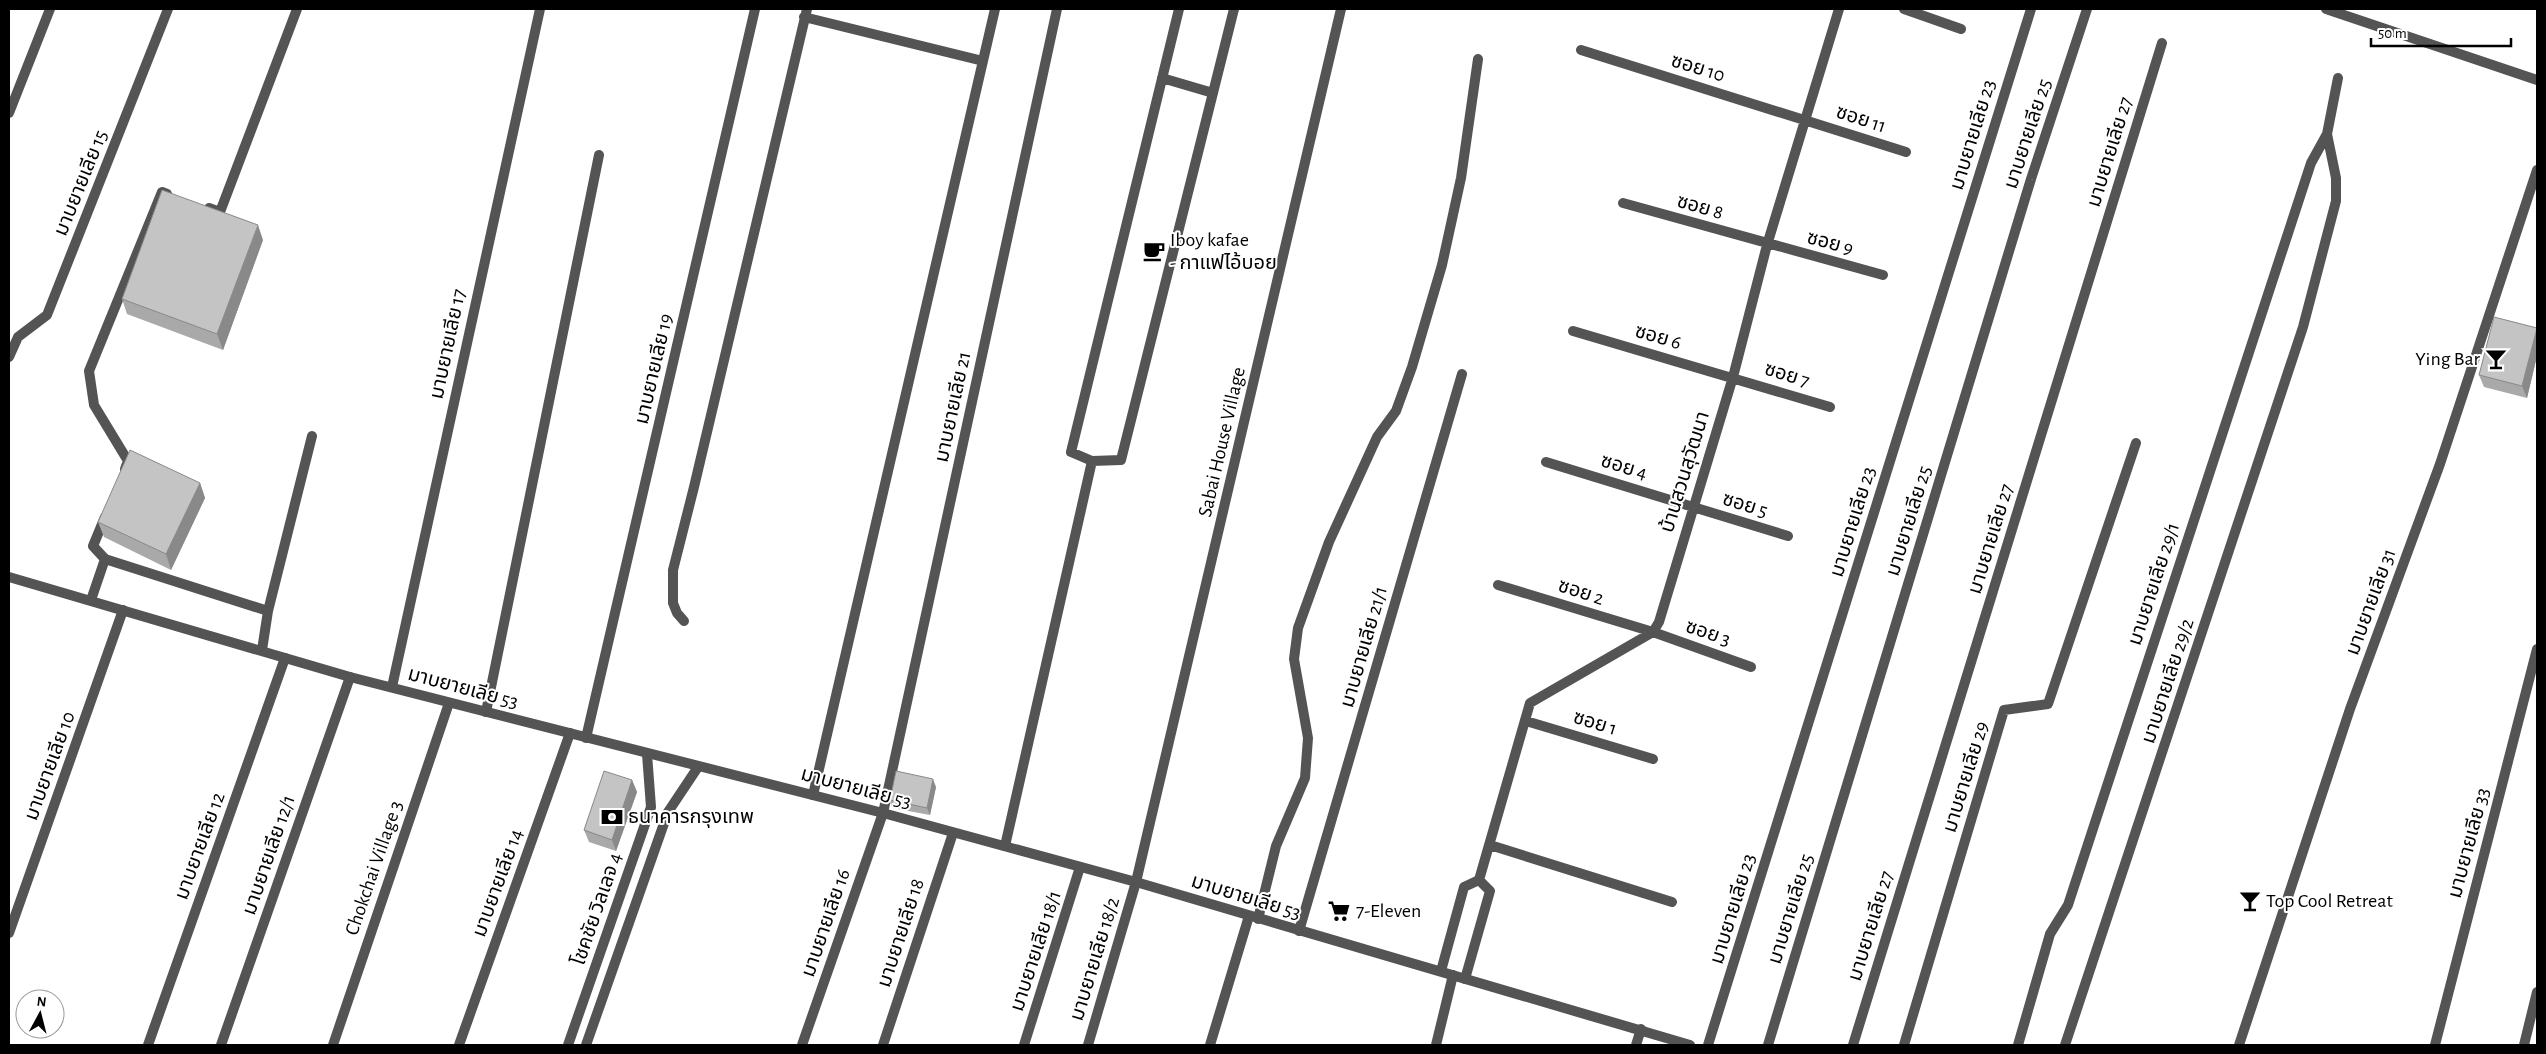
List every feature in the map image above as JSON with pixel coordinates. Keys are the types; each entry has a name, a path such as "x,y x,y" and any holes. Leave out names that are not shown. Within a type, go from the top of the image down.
{"street":[{"path":"9,113 50,9"},
{"name":"มาบยายเลีย 15","path":"9,357 18,337 47,315 168,9"},
{"path":"195,203 220,212 297,9"},
{"name":"มาบยายเลีย 17","path":"392,687 540,9"},
{"name":"มาบยายเลีย 19","path":"586,738 755,9"},
{"path":"813,795 995,9"},
{"name":"มาบยายเลีย 21","path":"883,813 1058,9"},
{"path":"1179,9 1071,452 1092,461 1121,460 1234,9"},
{"name":"Sabai House Village","path":"1136,882 1341,9"},
{"name":"บ้านสวนสุวัฒนา","path":"1653,632 1659,622 1692,506 1733,377 1767,245 1839,9"},
{"path":"1904,9 1961,29"},
{"name":"มาบยายเลีย 23","path":"1708,1045 2031,9"},
{"name":"มาบยายเลีย 25","path":"1768,1045 2028,189 2087,9"},
{"path":"2326,9 2537,80"},
{"path":"684,621 677,613 674,603 673,570 806,13 983,60"},
{"name":"มาบยายเลีย 27","path":"1853,1045 2162,43"},
{"name":"ซอย 10","path":"1581,50 1805,120"},
{"path":"1210,1045 1276,846 1305,778 1308,738 1294,658 1298,628 1329,542 1377,437 1396,411 1412,368 1442,264 1461,178 1478,59"},
{"path":"1162,78 1213,93"},
{"path":"2327,134 2338,78"},
{"name":"ซอย 11","path":"1805,120 1906,152"},
{"name":"มาบยายเลีย 29/2","path":"2065,1045 2303,327 2336,201 2336,178 2327,134"},
{"name":"มาบยายเลีย 29/1","path":"2018,1045 2050,934 2068,905 2311,164 2327,134"},
{"path":"486,712 598,155"},
{"name":"มาบยายเลีย 31","path":"2238,1045 2350,709 2440,464 2537,170"},
{"path":"121,478 128,461 94,405 89,371 162,192 178,198"},
{"name":"ซอย 8","path":"1623,203 1767,245"},
{"name":"ซอย 9","path":"1767,245 1883,275"},
{"name":"ซอย 6","path":"1572,331 1733,377"},
{"name":"มาบยายเลีย 21/1","path":"1299,931 1462,374"},
{"name":"ซอย 7","path":"1733,377 1830,407"},
{"path":"262,650 268,611 312,436"},
{"name":"มาบยายเลีย 29","path":"1904,1045 2004,710 2048,704 2136,443"},
{"path":"1005,846 1092,461"},
{"name":"ซอย 4","path":"1546,462 1692,506"},
{"path":"111,504 93,546 105,559 268,611"},
{"name":"ซอย 5","path":"1692,506 1788,536"},
{"path":"91,600 105,559"},
{"name":"มาบยายเลีย 53","path":"9,579 91,600 350,677 883,813 1136,882 1690,1045"},
{"name":"ซอย 2","path":"1498,585 1653,632"},
{"name":"มาบยายเลีย 10","path":"9,933 123,610"},
{"path":"1441,971 1464,887 1479,880 1530,704 1653,632"},
{"name":"ซอย 3","path":"1653,632 1751,667"},
{"name":"มาบยายเลีย 33","path":"2435,1045 2537,649"},
{"name":"มาบยายเลีย 12","path":"148,1045 285,658"},
{"name":"มาบยายเลีย 12/1","path":"220,1045 350,677"},
{"name":"Chokchai Village 3","path":"333,1045 449,703"},
{"name":"ซอย 1","path":"1526,721 1654,759"},
{"name":"มาบยายเลีย 14","path":"459,1045 570,733"},
{"name":"โชคชัย วิลเลจ 4","path":"568,1045 651,807 647,754"},
{"name":"โชคชัย วิลเลจ 4","path":"586,1045 668,812 698,767"},
{"name":"มาบยายเลีย 16","path":"802,1045 883,813"},
{"name":"มาบยายเลีย 18","path":"884,1045 953,832"},
{"path":"1490,845 1672,902"},
{"name":"มาบยายเลีย 18/1","path":"1024,1045 1080,867"},
{"path":"1465,979 1490,891 1479,880"},
{"name":"มาบยายเลีย 18/2","path":"1088,1045 1136,882"},
{"path":"1436,1045 1453,975"},
{"path":"2524,1045 2537,992"},
{"path":"1636,1045 1640,1030"}],"building":[{"path":"162,190 258,225 217,334 122,299"},
{"path":"2494,317 2537,328 2522,386 2479,375"},
{"path":"130,450 200,483 166,554 98,522"},
{"name":"ธนาคารกรุงเทพ","path":"604,771 632,780 612,840 584,830"},
{"path":"896,771 933,779 927,808 890,800"}],"place":[{"name":"Iboy kafae - กาแฟไอ้บอย","path":"1154,251"},
{"name":"Ying Bar","path":"2496,359"},
{"name":"ธนาคารกรุงเทพ","path":"612,817"},
{"name":"Top Cool Retreat","path":"2250,901"},
{"name":"7-Eleven","path":"1339,911"}]}
